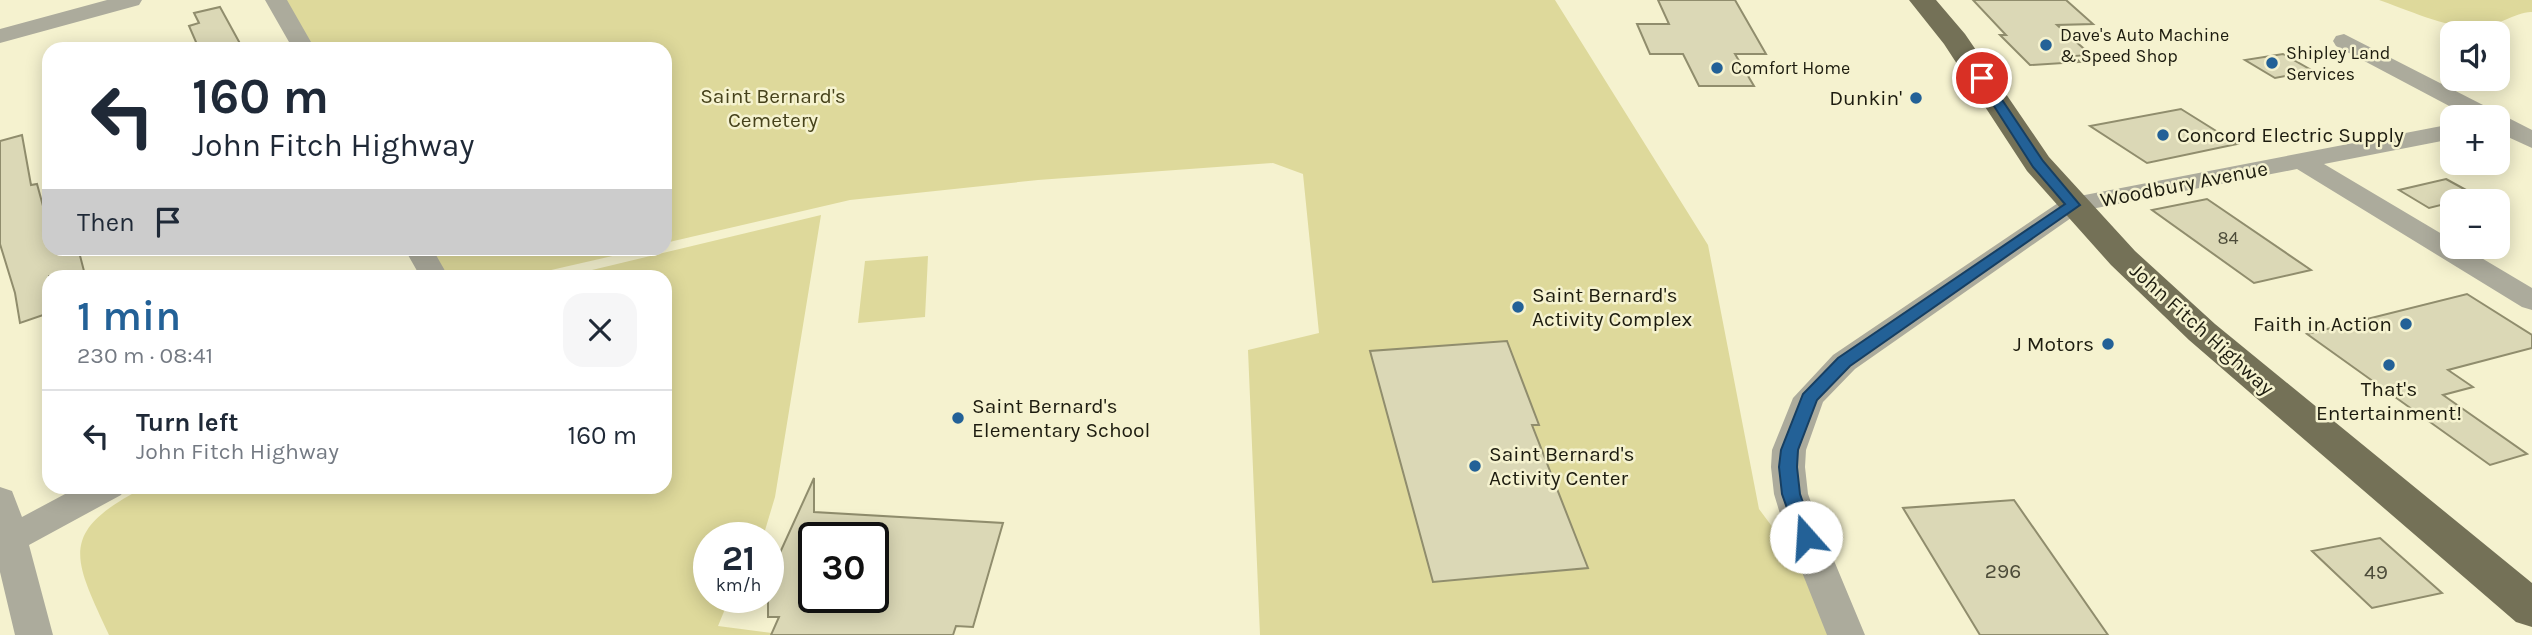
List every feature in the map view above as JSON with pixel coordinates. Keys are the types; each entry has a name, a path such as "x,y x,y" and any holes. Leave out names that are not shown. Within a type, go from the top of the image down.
{"main road":[{"name":"John Fitch Highway","path":"1922,0 1961,49 2038,164 2123,258 2202,332 2532,610"}],"street":[{"path":"0,36 131,0"},
{"path":"276,0 300,42"},
{"path":"2344,41 2465,105"},
{"path":"2510,120 2532,116"},
{"path":"2510,129 2532,140"},
{"name":"Woodbury Avenue","path":"1846,635 1802,527 1788,480 1790,450 1809,398 1844,362 2073,205 2440,133"},
{"path":"2302,161 2532,301"},
{"path":"6,542 94,494"},
{"path":"0,500 6,542 34,635"}],"green space":[{"name":"Saint Bernard's Activity Complex","path":"276,0 1555,0 1708,245 1759,509 1819,590 1846,635 1260,635 1248,350 1319,333 1303,174 1273,163 1038,180 850,200 672,241 672,42 300,42"},
{"path":"2379,0 2532,0 2532,12 2502,21 2439,22"},
{"path":"821,215 775,497 768,522 693,522 693,613 723,613 718,626 772,633 771,635 109,635 87,585 81,566 80,549 85,533 97,518 133,494 672,494 672,270 592,270 650,256 672,256 672,251"},
{"path":"422,256 612,256 551,270 430,270"},
{"path":"928,256 925,317 858,323 865,261"}],"building":[{"name":"Comfort Home","path":"1658,0 1735,0 1766,54 1735,54 1754,86 1699,86 1683,54 1650,54 1637,24 1669,24"},
{"path":"1973,0 2066,0 2093,24 2057,25 2091,55 2073,56 2080,62 2030,65 2000,35 2006,35"},
{"path":"220,7 239,42 196,42 189,26 199,23 194,13"},
{"name":"Shipley Land Services","path":"2283,54 2313,71 2275,78 2245,60"},
{"name":"Concord Electric Supply","path":"2181,109 2237,144 2147,163 2090,126"},
{"path":"22,135 31,185 37,184 42,202 42,256 80,256 84,270 42,270 42,315 20,323 15,293 0,244 0,141"},
{"path":"2446,179 2464,189 2440,189 2440,205 2429,208 2399,190"},
{"path":"2207,199 2311,270 2254,283 2152,210"},
{"path":"2467,294 2532,335 2532,348 2448,370 2473,387 2443,395 2527,454 2490,465 2307,334"},
{"name":"Saint Bernard's Activity Center","path":"1507,341 1539,425 1532,425 1588,568 1433,582 1370,351"},
{"path":"814,478 814,512 1003,523 973,627 956,626 953,635 771,635 779,617 768,617 768,613 784,613 784,544"},
{"path":"2014,500 2108,635 1980,635 1903,508"},
{"path":"2380,538 2442,593 2372,608 2312,551"}],"place":[{"name":"Dave's Auto Machine & Speed Shop","path":"2046,45"},
{"name":"Shipley Land Services","path":"2272,63"},
{"name":"Comfort Home","path":"1717,68"},
{"name":"Dunkin'","path":"1916,98"},
{"name":"Concord Electric Supply","path":"2163,135"},
{"name":"Saint Bernard's Activity Complex","path":"1518,307"},
{"name":"Faith in Action","path":"2406,324"},
{"name":"J Motors","path":"2108,344"},
{"name":"That's Entertainment!","path":"2389,365"},
{"name":"Saint Bernard's Elementary School","path":"958,418"},
{"name":"Saint Bernard's Activity Center","path":"1475,466"}],"route":[{"path":"1806,537 1791,494 1788,467 1800,416 1809,398 1844,362 2073,205 2038,164 1982,78"}],"park label":[{"name":"Saint Bernard's Cemetery","path":"773,108"}]}
